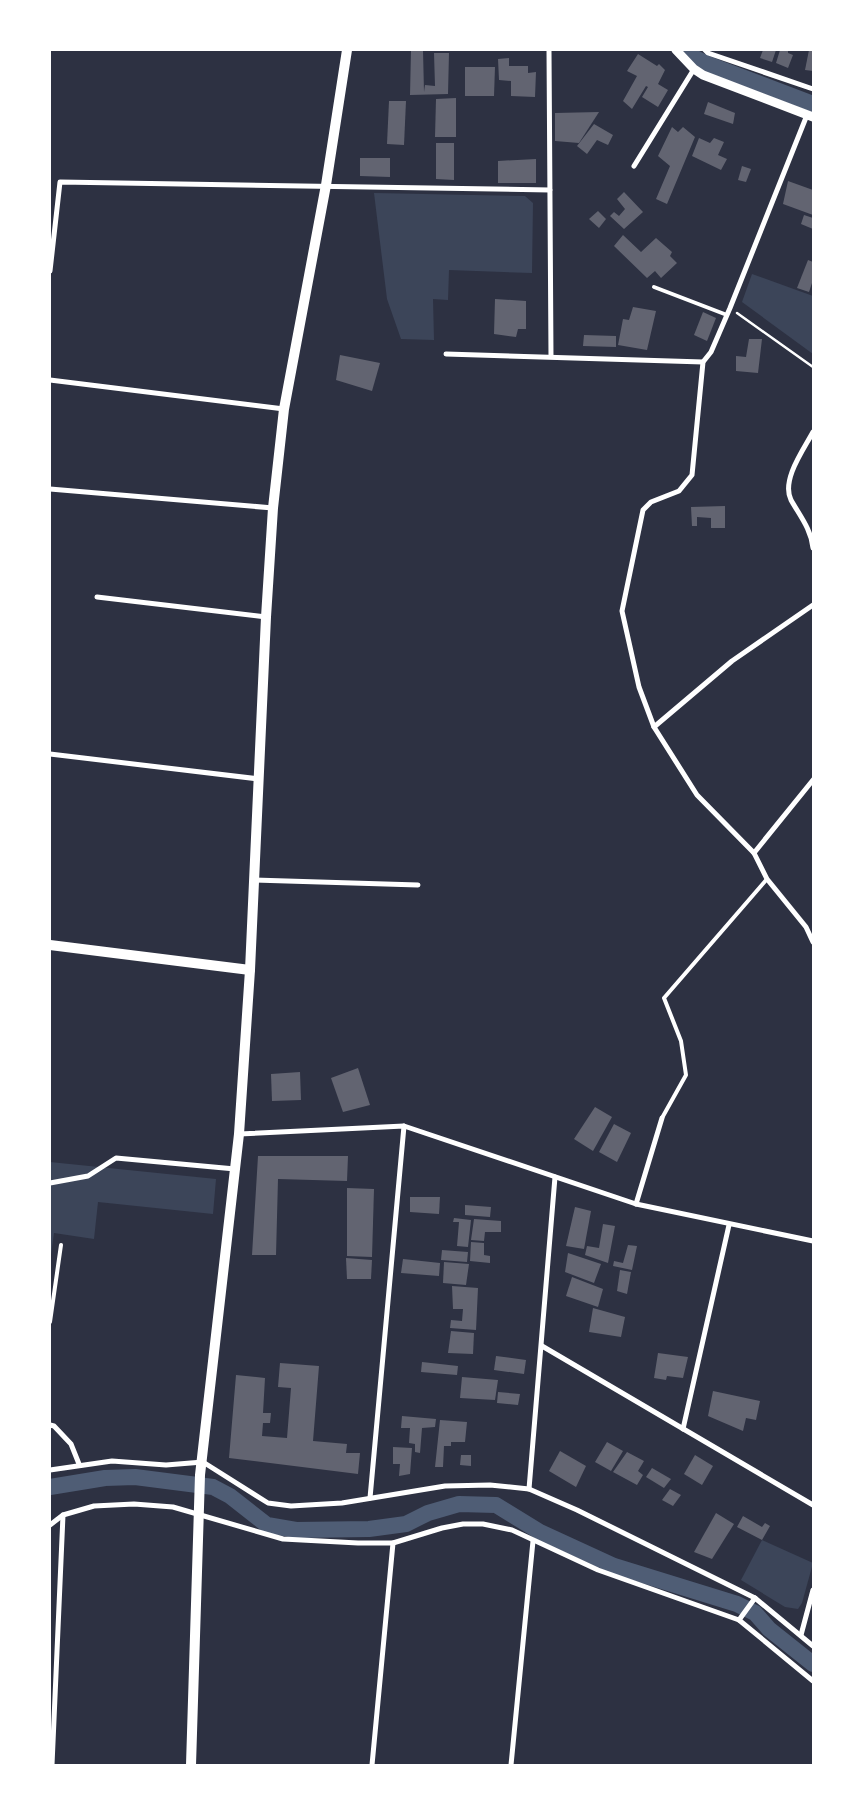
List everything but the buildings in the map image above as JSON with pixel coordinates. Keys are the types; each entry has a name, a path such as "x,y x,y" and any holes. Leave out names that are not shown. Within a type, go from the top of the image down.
{"main road":[{"path":"190,1765 200,1475 203,1462 239,1134 250,970 266,617 273,508 284,409 326,185 347,50"},
{"path":"50,945 250,970"}],"street":[{"path":"549,50 551,356"},
{"path":"676,50 694,69 810,116 711,352 702,362 692,475 679,491 651,502 643,510 622,611 639,687 654,727 697,795 754,853 767,879 806,927 813,942"},
{"path":"705,50 708,53 813,90"},
{"path":"634,166 694,69"},
{"path":"50,271 60,182 550,190"},
{"path":"446,354 702,362"},
{"path":"50,380 284,409"},
{"path":"813,432 790,479 790,498 804,518 813,548"},
{"path":"50,489 273,508"},
{"path":"97,598 266,617"},
{"path":"654,727 732,661 813,605"},
{"path":"50,754 259,780"},
{"path":"754,853 813,780"},
{"path":"254,880 418,885"},
{"path":"636,1204 662,1118"},
{"path":"370,1498 404,1126"},
{"path":"239,1134 404,1126 636,1204 729,1225 813,1241"},
{"path":"50,1183 88,1176 116,1158 235,1169"},
{"path":"529,1490 555,1178"},
{"path":"683,1428 729,1225"},
{"path":"542,1346 813,1505"},
{"path":"50,1426 54,1426 71,1444 79,1464"},
{"path":"50,1470 79,1464 112,1461 166,1465 203,1462 268,1503 291,1506 342,1504 445,1486 490,1484 529,1490 585,1514 755,1599 813,1646"},
{"path":"50,1525 63,1515 94,1506 134,1504 173,1506 283,1539 393,1543 449,1527 483,1524 512,1530 598,1570 740,1619 813,1681"},
{"path":"52,1765 63,1515"},
{"path":"512,1765 533,1541"},
{"path":"372,1765 393,1543"},
{"path":"801,1635 813,1590"},
{"path":"740,1619 755,1599"}],"lane":[{"path":"654,287 727,315"},
{"path":"662,1118 686,1075 681,1042 664,998 767,879"},
{"path":"50,1322 61,1245"}],"path":[{"path":"730,308 813,367"}],"shaded area":[{"path":"374,193 525,196 533,203 532,273 449,270 448,300 433,299 434,340 401,339 387,299"},
{"path":"752,274 813,296 813,354 742,302"},
{"path":"50,1162 216,1179 213,1214 98,1202 94,1239 54,1233 50,1262"},
{"path":"762,1540 813,1563 802,1603 798,1609 785,1607 741,1580"}],"waterway":[{"path":"688,50 695,58 705,63 813,104"},
{"path":"50,1487 105,1478 135,1477 213,1487 230,1496 267,1525 296,1530 369,1529 406,1524 428,1513 459,1504 496,1505 540,1532 614,1566 737,1604 755,1613 769,1629 813,1664"}]}
